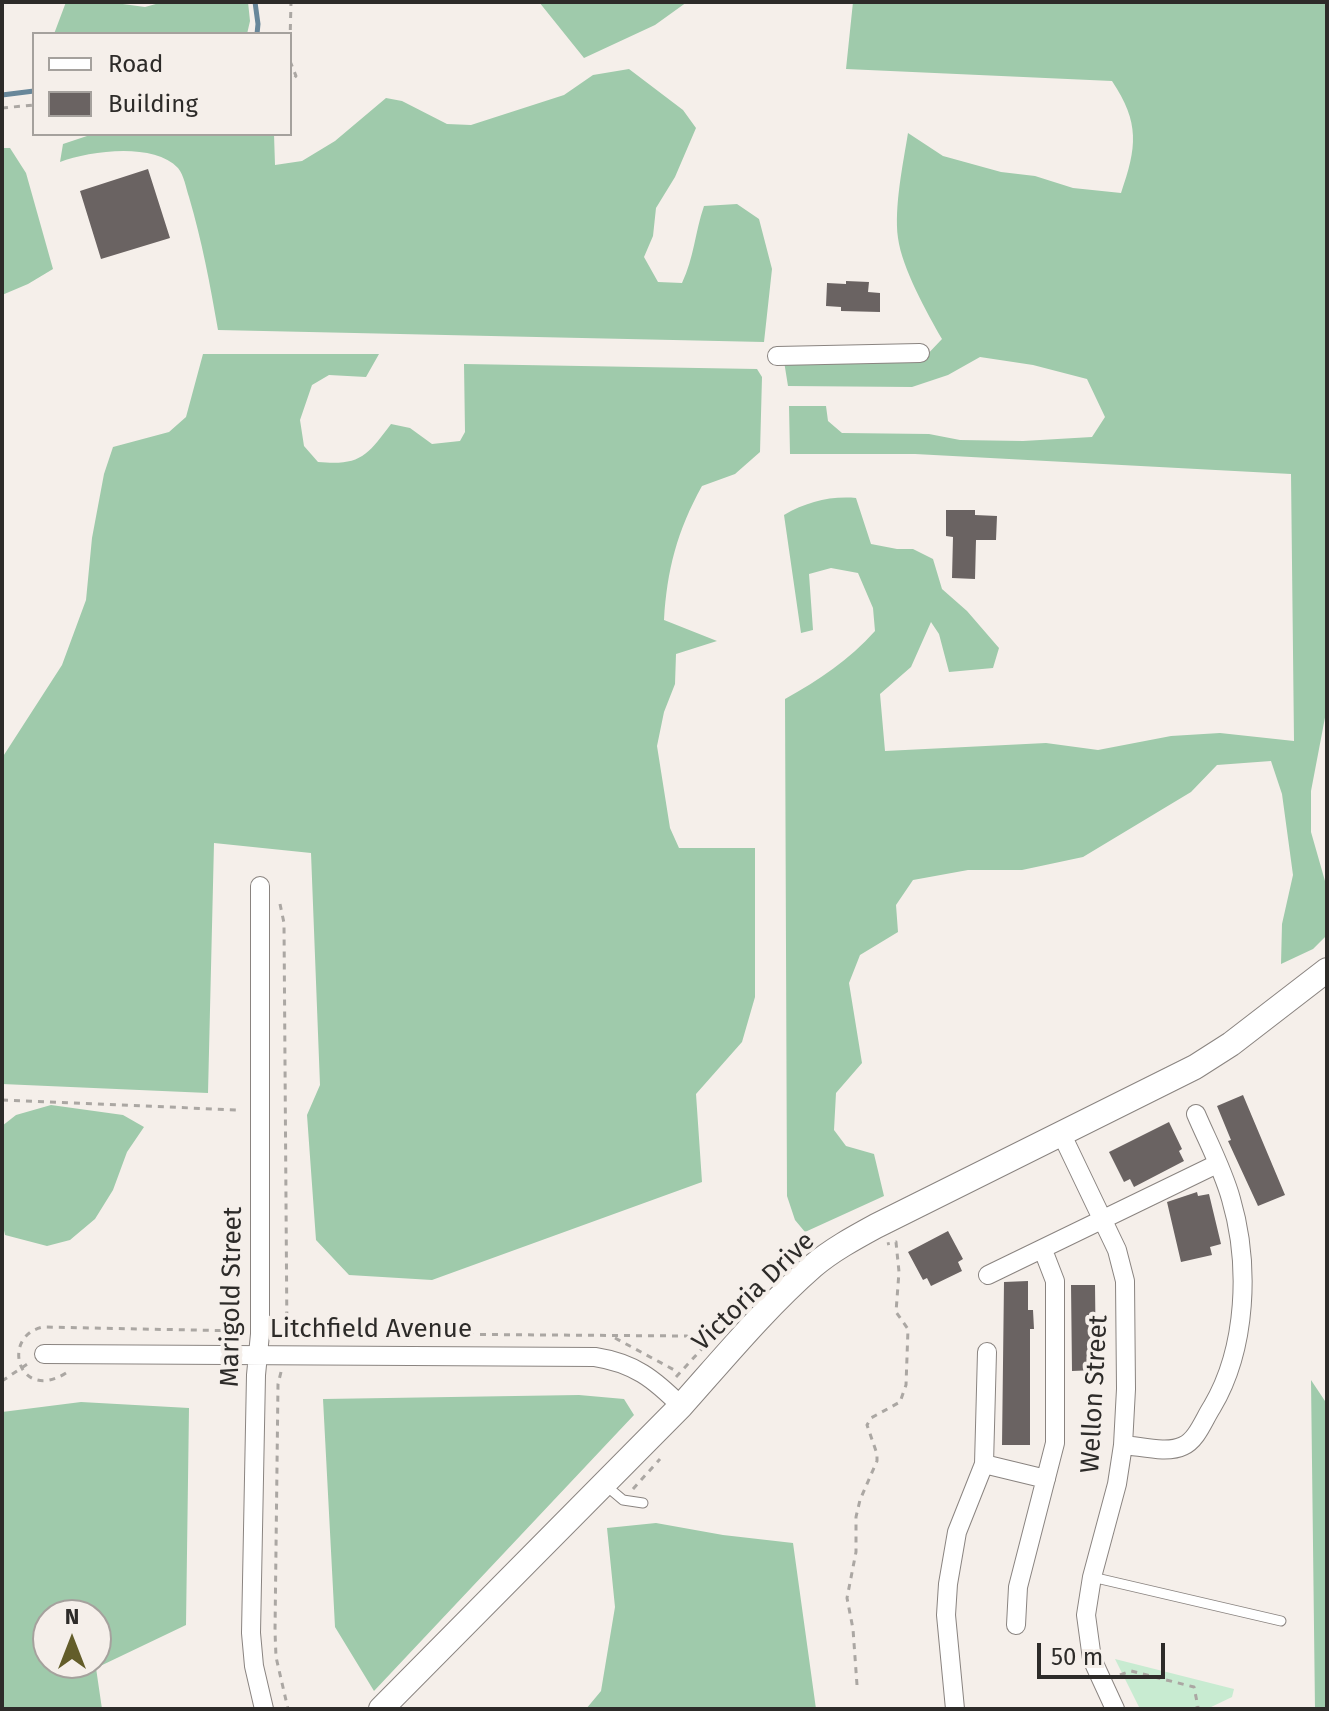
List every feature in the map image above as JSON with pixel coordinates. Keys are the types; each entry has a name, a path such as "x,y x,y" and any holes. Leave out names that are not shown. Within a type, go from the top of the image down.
{"street":[{"path":"777,356 920,353"},
{"name":"Marigold Street","path":"260,886 261,1280 251,1633 254,1666 264,1709"},
{"name":"Victoria Drive","path":"381,1709 681,1406 814,1265 876,1226 1207,1060 1327,970"},
{"path":"1123,1445 1161,1449 1186,1445 1215,1401 1232,1364 1242,1276 1240,1237 1231,1198 1196,1114"},
{"name":"Wellon Street","path":"1062,1135 1117,1250 1125,1281 1123,1445 1117,1484 1087,1598 1092,1659 1115,1709"},
{"path":"988,1275 1217,1164"},
{"path":"1016,1625 1018,1587 1055,1443 1055,1281 1043,1250"},
{"path":"955,1709 946,1615 948,1584 957,1532 984,1464 987,1352"},
{"name":"Litchfield Avenue","path":"44,1354 595,1357 622,1362 654,1379 681,1406"},
{"path":"984,1464 1046,1479"}],"lane":[{"path":"604,1484 623,1500 643,1503"},
{"path":"1092,1577 1281,1621"}],"path":[{"path":"290,32 291,2"},
{"path":"2,108 32,105"},
{"path":"280,904 284,923 286,1332 289,1347"},
{"path":"2,1100 238,1110"},
{"path":"857,1685 853,1629 847,1598 856,1552 856,1517 877,1461 867,1425 871,1418 900,1402 906,1385 908,1329 896,1312 899,1272 896,1242"},
{"path":"675,1378 751,1295"},
{"path":"226,1331 247,1333"},
{"path":"269,1334 687,1336 705,1344"},
{"path":"612,1336 679,1373"},
{"path":"2,1381 15,1371"},
{"path":"278,1384 275,1631 276,1657 288,1709"},
{"path":"1120,1675 1131,1671 1194,1687 1198,1707 1194,1709"}],"green space":[{"path":"66,2 108,2 145,7 163,2 248,2 247,32 55,32"},
{"path":"539,2 687,2 655,25 584,58"},
{"path":"853,2 1327,2 1327,707 1311,791 1311,832 1327,888 1327,935 1313,949 1281,964 1282,924 1293,875 1282,794 1271,761 1217,765 1191,792 1083,857 1022,870 968,870 913,880 896,905 898,932 860,955 849,983 862,1063 836,1093 834,1130 846,1146 874,1154 884,1196 805,1232 795,1220 787,1196 785,699 833,669 875,631 873,608 858,573 831,568 809,574 813,630 801,633 784,515 818,501 856,498 871,544 913,549 933,559 942,589 967,611 999,648 993,668 949,672 939,634 931,622 911,667 880,694 885,751 1046,743 1098,750 1171,736 1220,733 1294,741 1291,474 915,454 790,454 789,406 826,406 828,421 842,433 929,434 960,440 1023,441 1092,437 1105,417 1087,379 1033,365 980,357 948,375 912,387 788,386 783,355 922,360 942,339 910,276 898,238 898,199 908,133 943,156 1001,172 1035,176 1073,188 1121,193 1133,148 1127,110 1112,81 846,69"},
{"path":"629,69 683,110 696,128 675,177 656,208 653,236 644,257 658,282 682,283 704,206 737,204 759,219 772,269 764,342 218,330 198,230 178,168 153,155 121,151 60,162 63,144 87,136 274,136 275,165 302,161 335,141 386,98 402,101 447,124 471,125 564,95 593,75"},
{"path":"2,148 10,148 26,173 53,269 2,295"},
{"path":"203,354 379,354 366,377 329,375 312,385 300,420 304,446 318,462 332,463 361,456 391,424 410,428 432,444 460,441 465,432 464,364 757,369 762,377 760,452 735,474 702,486 675,551 664,620 717,641 676,654 675,684 664,712 657,746 670,828 679,848 755,848 755,997 742,1042 696,1094 702,1182 432,1280 349,1275 316,1240 307,1115 320,1085 311,853 214,843 208,1093 2,1084 2,758 62,665 86,600 92,538 104,474 113,447 169,432 186,417"},
{"path":"51,1105 123,1115 144,1127 127,1152 113,1190 95,1219 70,1240 47,1246 5,1235 2,1221 2,1126 16,1115"},
{"path":"1311,1380 1327,1404 1327,1709 1315,1709"},
{"path":"579,1395 624,1399 634,1415 374,1691 335,1627 323,1399"},
{"path":"81,1402 189,1408 186,1625 112,1660 112,1599 32,1599 32,1679 98,1679 102,1709 2,1709 2,1412"},
{"path":"656,1523 793,1543 816,1709 586,1709 601,1691 615,1607 607,1528"},
{"path":"1115,1659 1234,1689 1232,1697 1207,1709 1140,1709"}],"building":[{"path":"148,169 170,238 101,259 80,191"},
{"path":"846,281 869,282 868,292 880,293 880,312 841,311 841,307 826,306 827,283 846,284"},
{"path":"946,510 975,510 975,515 997,516 996,540 976,540 975,579 952,578 953,537 946,536"},
{"path":"1243,1095 1285,1195 1258,1206 1228,1141 1231,1140 1217,1106"},
{"path":"1169,1122 1182,1149 1179,1151 1184,1161 1134,1187 1130,1179 1124,1182 1109,1152"},
{"path":"1197,1192 1198,1196 1209,1194 1221,1244 1210,1247 1212,1255 1181,1262 1167,1202"},
{"path":"948,1231 963,1259 958,1262 962,1271 931,1286 927,1278 923,1280 908,1252"},
{"path":"1028,1281 1028,1310 1033,1310 1034,1329 1030,1329 1030,1445 1002,1445 1004,1282"},
{"path":"1071,1285 1095,1285 1096,1370 1072,1371"}],"waterway":[{"path":"255,2 257,32"},
{"path":"2,95 32,91"}]}
